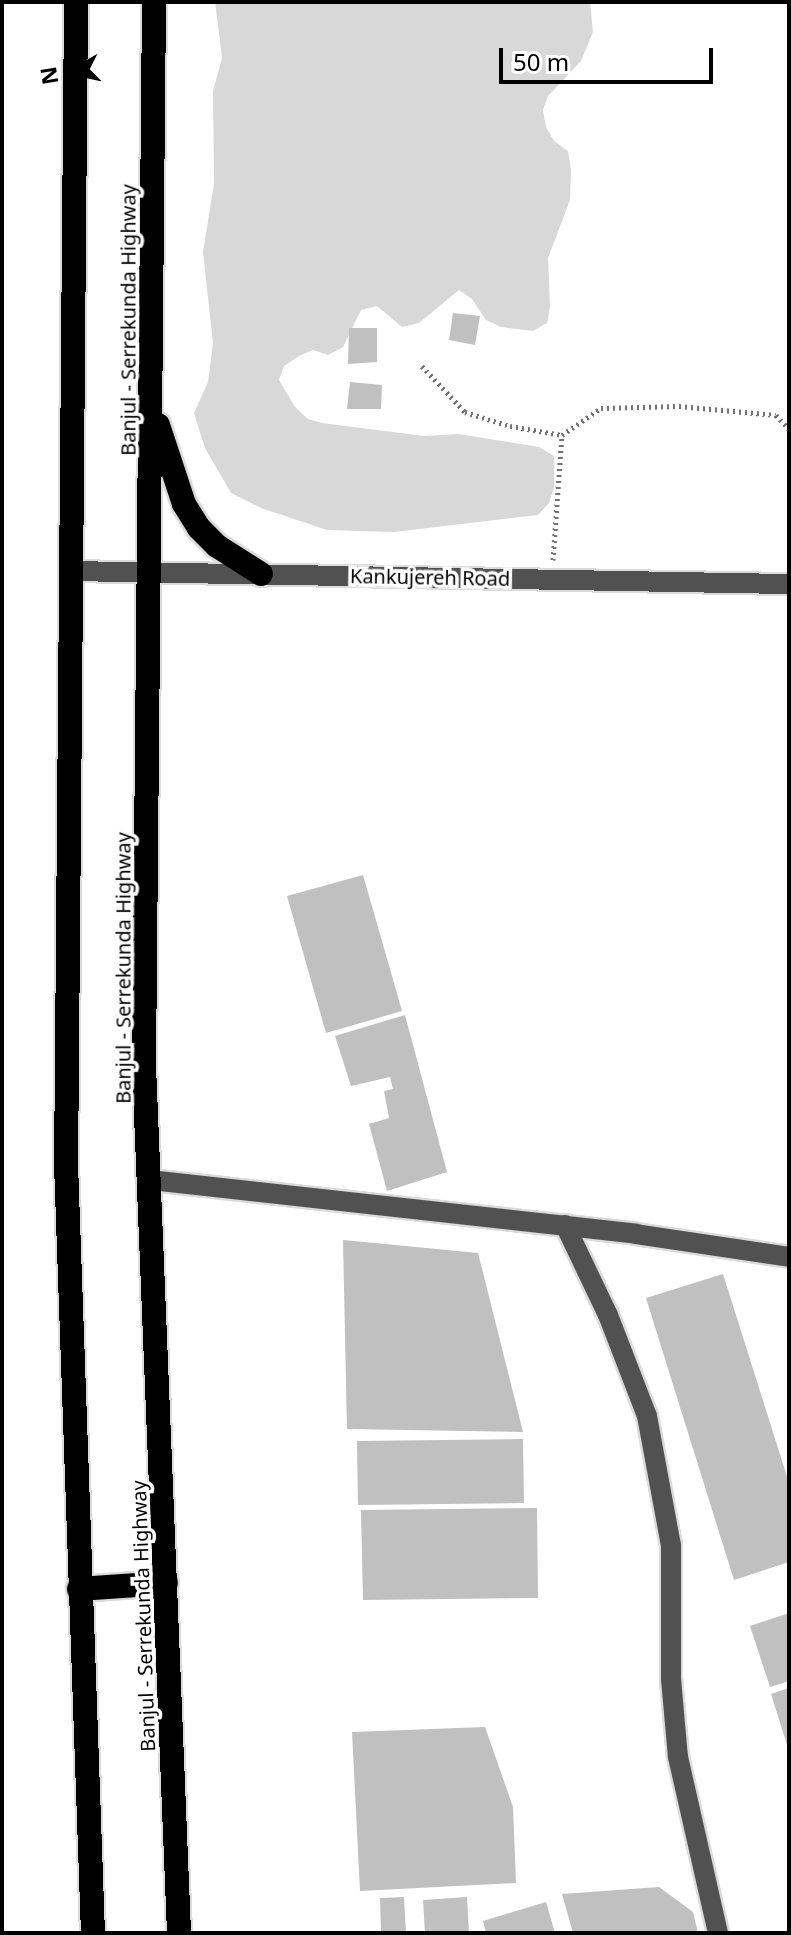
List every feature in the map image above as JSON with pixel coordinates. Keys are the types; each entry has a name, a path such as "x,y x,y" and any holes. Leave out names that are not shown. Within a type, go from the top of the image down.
{"highway":[{"path":"76,2 66,1164 93,1933"},
{"name":"Banjul - Serrekunda Highway","path":"154,2 144,1065 179,1933"},
{"path":"151,403 184,504 199,528 217,546 261,574"},
{"path":"79,1589 166,1583"}],"street":[{"name":"Kankujereh Road","path":"70,571 789,584"},
{"path":"150,1180 565,1225 789,1257"},
{"path":"565,1225 608,1315 647,1416 671,1545 671,1679 678,1757 718,1933"}],"path":[{"path":"422,366 465,412 510,426 562,435 601,408 679,406 776,415 789,429"},
{"path":"552,579 562,435"}],"shaded area":[{"path":"215,2 590,2 593,32 581,61 548,96 543,110 546,127 554,141 568,151 571,170 570,200 548,258 550,307 547,323 533,331 501,327 486,320 472,299 459,290 419,323 402,327 377,306 361,310 343,347 328,355 313,350 299,356 284,366 279,380 295,407 308,419 322,423 424,436 458,434 539,447 554,456 554,488 549,503 538,515 394,532 327,530 261,508 231,493 205,448 194,413 208,382 213,343 203,252 214,184 213,91 222,58"}],"building":[{"path":"453,313 480,316 475,345 449,340"},
{"path":"349,328 377,328 377,362 348,364"},
{"path":"350,382 382,385 381,409 347,409"},
{"path":"363,875 402,1011 326,1033 287,896"},
{"path":"405,1015 447,1172 387,1191 369,1124 389,1118 384,1091 393,1089 390,1077 351,1086 335,1036"},
{"path":"343,1240 478,1253 523,1432 347,1429"},
{"path":"723,1274 789,1483 789,1562 734,1580 646,1298"},
{"path":"523,1439 524,1503 358,1505 357,1441"},
{"path":"537,1508 538,1598 363,1600 361,1510"},
{"path":"789,1613 789,1681 770,1687 750,1626"},
{"path":"789,1688 789,1748 788,1748 771,1694"},
{"path":"485,1727 513,1807 516,1883 360,1891 352,1732"},
{"path":"659,1887 693,1912 698,1933 573,1933 562,1894"},
{"path":"404,1897 406,1933 381,1933 380,1898"},
{"path":"467,1897 469,1933 425,1933 423,1900"},
{"path":"546,1902 555,1933 486,1933 483,1921"}]}
